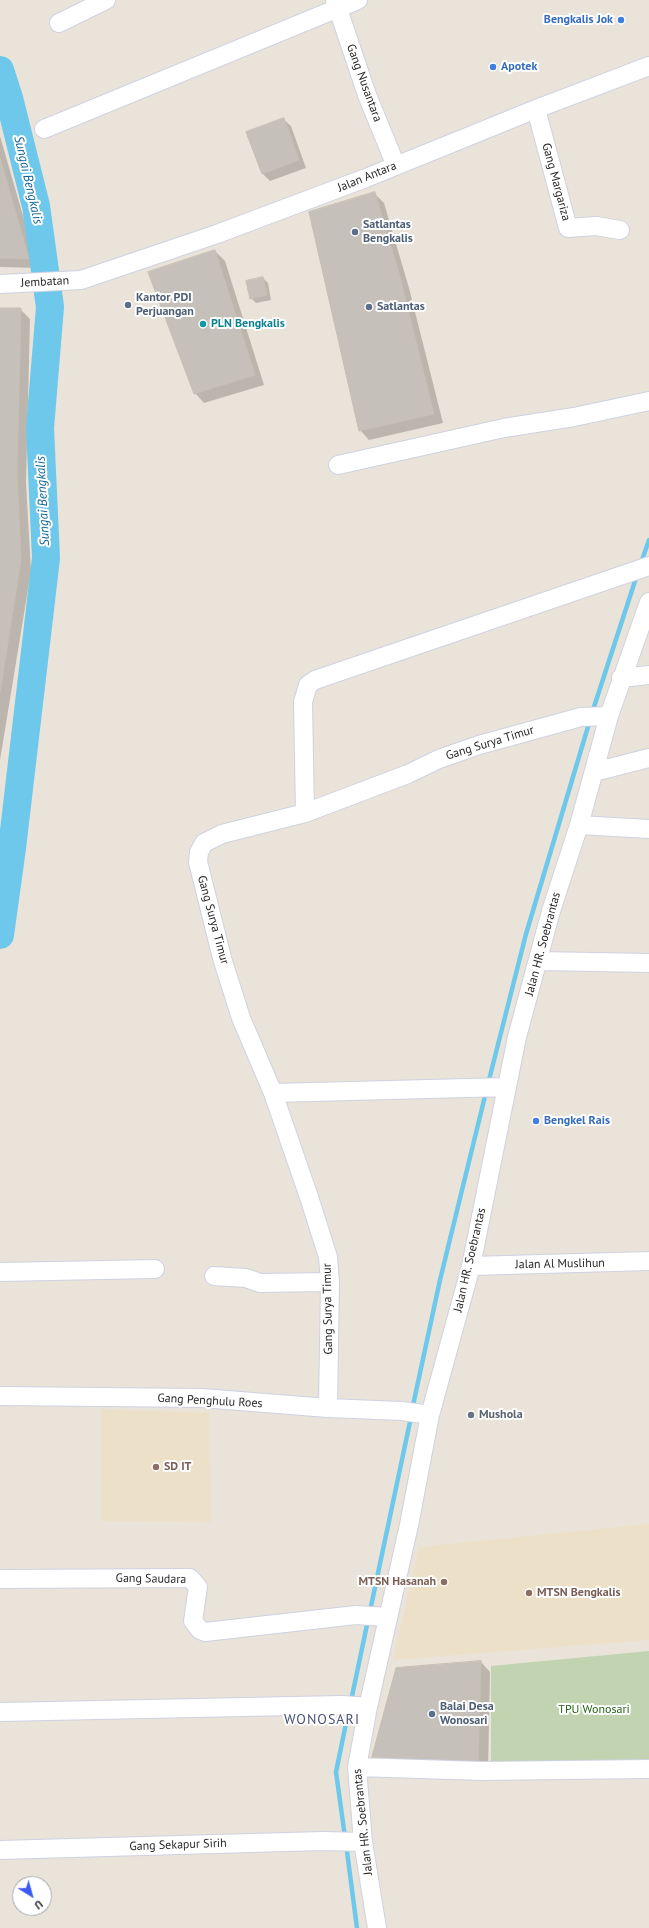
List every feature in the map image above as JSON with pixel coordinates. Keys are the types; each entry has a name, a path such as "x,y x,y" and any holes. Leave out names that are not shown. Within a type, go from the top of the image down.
{"street":[{"path":"60,23 106,0"},
{"path":"44,129 337,4 358,0"},
{"name":"Gang Nusantara","path":"337,4 366,95 396,166"},
{"name":"Jalan Antara","path":"81,280 217,234 396,166 536,109 649,66"},
{"name":"Gang Margariza","path":"536,109 568,228 596,226 620,230"},
{"name":"Jembatan","path":"5,284 81,280"},
{"path":"338,465 504,428 574,417 649,401"},
{"path":"305,813 303,702 308,685 315,680 649,566"},
{"name":"Jalan HR. Soebrantas","path":"377,1928 359,1842 356,1706 381,1616 409,1526 417,1413 471,1266 518,1037 551,911 579,826 594,772 604,716 622,678 649,602"},
{"path":"622,678 649,675"},
{"name":"Gang Surya Timur","path":"328,1408 330,1282 328,1257 272,1093 241,1018 222,958 198,862 199,852 204,843 222,834 305,813 379,786 439,759 479,744 581,717 604,716"},
{"path":"594,772 649,758"},
{"path":"579,826 649,829"},
{"path":"538,961 649,963"},
{"path":"272,1093 507,1087"},
{"name":"Jalan Al Muslihun","path":"471,1266 649,1261"},
{"path":"0,1272 155,1269"},
{"path":"214,1276 246,1278 260,1283 330,1282"},
{"name":"Gang Penghulu Roes","path":"0,1396 202,1398 328,1408 417,1413"},
{"name":"Gang Saudara","path":"0,1579 190,1578 198,1588 193,1621 200,1630 205,1632 356,1614 381,1616"},
{"path":"0,1712 356,1706"},
{"path":"357,1767 482,1772 649,1769"},
{"name":"Gang Sekapur Sirih","path":"0,1850 323,1841 359,1842"}],"shaded area":[{"name":"SD IT","path":"101,1409 209,1413 211,1522 102,1521"},
{"name":"MTSN Bengkalis","path":"649,1524 649,1640 393,1660 419,1547"}],"green space":[{"name":"TPU Wonosari","path":"649,1651 649,1763 491,1766 491,1666"}],"building":[{"path":"284,118 299,160 262,174 246,132"},
{"path":"0,158 29,259 0,258"},
{"name":"Satlantas","path":"375,192 400,277 434,414 359,431 309,212"},
{"name":"PLN Bengkalis","path":"215,250 255,375 194,394 148,272"},
{"path":"263,277 267,295 250,299 246,281"},
{"path":"0,308 21,308 17,473 21,560 0,692"},
{"name":"Balai Desa Wonosari","path":"481,1661 478,1763 371,1760 396,1668"}],"waterway":[{"name":"Sungai Bengkalis","path":"0,70 9,98 36,206 50,307 40,428 46,558 12,848 0,935"},
{"path":"641,563 649,540"},
{"path":"592,713 637,575"},
{"path":"488,1084 526,934 590,720"},
{"path":"412,1410 440,1280 486,1092"},
{"path":"370,1611 411,1417"},
{"path":"351,1701 368,1620"},
{"path":"345,1837 336,1772 349,1709"},
{"path":"346,1844 357,1928"}],"place":[{"name":"Bengkalis Jok","path":"621,20"},
{"name":"Apotek","path":"493,67"},
{"name":"Satlantas Bengkalis","path":"355,232"},
{"name":"Kantor PDI Perjuangan","path":"128,305"},
{"name":"Satlantas","path":"369,307"},
{"name":"PLN Bengkalis","path":"203,324"},
{"name":"Bengkel Rais","path":"536,1121"},
{"name":"Mushola","path":"471,1415"},
{"name":"SD IT","path":"156,1467"},
{"name":"MTSN Hasanah","path":"444,1582"},
{"name":"MTSN Bengkalis","path":"529,1593"},
{"name":"Balai Desa Wonosari","path":"432,1714"}],"district":[{"name":"WONOSARI","path":"322,1720"}]}
